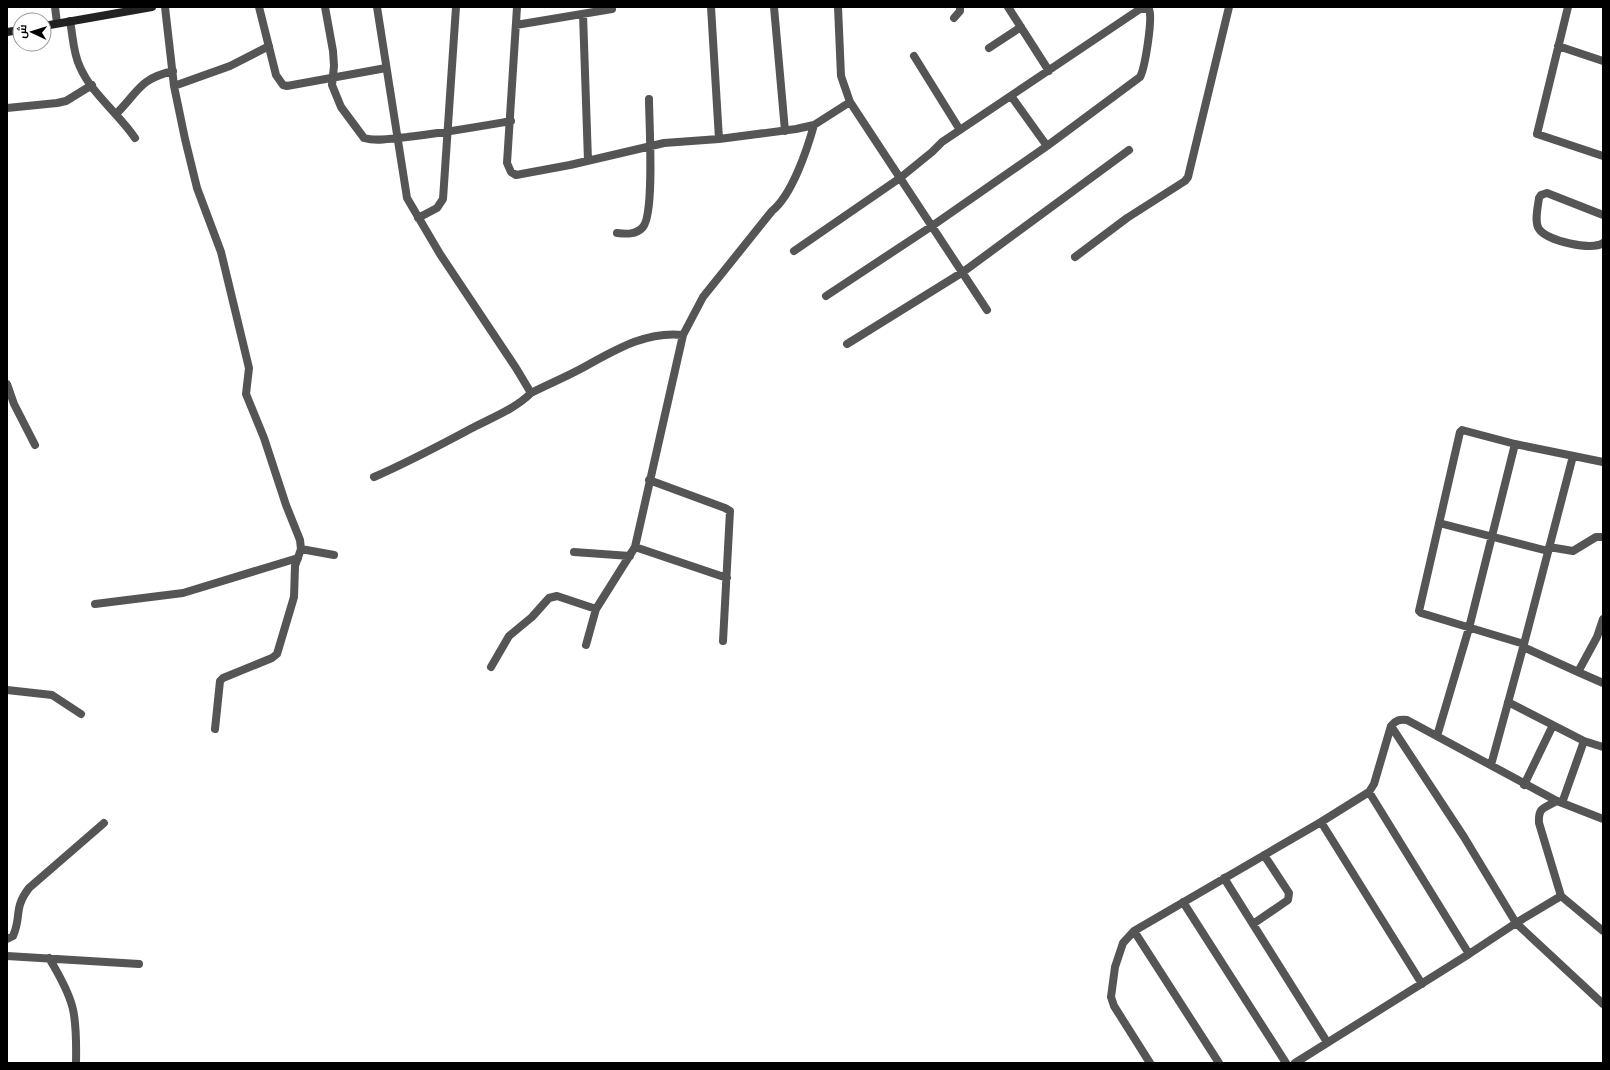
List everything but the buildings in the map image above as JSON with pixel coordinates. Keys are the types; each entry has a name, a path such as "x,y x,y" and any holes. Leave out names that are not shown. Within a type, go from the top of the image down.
{"street":[{"path":"55,7 57,23"},
{"path":"52,24 122,10 152,7"},
{"path":"164,7 174,86 185,139 197,188 221,252 234,300 249,368 246,394 264,438 301,549 293,577 294,597 287,616 279,650 272,658 223,678 220,681 215,729"},
{"path":"259,7 276,75 283,85 287,86 386,68"},
{"path":"325,7 333,51 332,85 338,102 364,138 369,140 397,138 446,132 511,121"},
{"path":"377,7 406,198 531,392"},
{"path":"418,218 437,208 443,199 446,132 456,7"},
{"path":"517,7 511,121 507,163 510,172 516,175 650,148 664,143 719,139 785,131 814,125 850,102"},
{"path":"711,7 712,50 719,139"},
{"path":"774,7 785,131"},
{"path":"838,7 841,76 850,102 987,310"},
{"path":"954,18 960,11 960,7"},
{"path":"1008,7 1049,71"},
{"path":"1075,257 1127,218 1188,177 1229,7"},
{"path":"1568,7 1536,134 1603,156"},
{"path":"516,25 612,9"},
{"path":"794,251 900,178 942,142 1140,9 1149,9 1148,36 1143,69 1140,77 1047,146 932,226 826,296"},
{"path":"583,14 588,161"},
{"path":"70,21 79,66 92,85 135,138"},
{"path":"989,48 1021,26"},
{"path":"174,86 230,66 269,46"},
{"path":"1558,46 1603,61"},
{"path":"914,56 960,130"},
{"path":"116,113 144,81 160,74 173,71"},
{"path":"7,108 66,101 92,85"},
{"path":"1011,96 1047,146"},
{"path":"617,233 631,234 642,228 644,224 648,204 650,148 648,99"},
{"path":"586,645 596,609 635,547 683,335 703,297 772,211 781,204 807,151 814,125"},
{"path":"847,344 963,272 1129,150"},
{"path":"1603,215 1547,193 1541,195 1539,198 1537,225 1541,232 1554,238 1578,245 1595,246 1603,243"},
{"path":"374,477 403,464 483,423 524,400 531,392 585,366 613,350 635,341 670,334 683,335"},
{"path":"7,384 14,404 35,445"},
{"path":"1603,462 1515,444 1465,430 1460,432 1419,611 1523,645 1603,683"},
{"path":"1437,736 1469,628 1515,444"},
{"path":"1491,765 1573,456"},
{"path":"649,480 730,511 723,641"},
{"path":"1439,523 1548,549 1573,551 1596,537 1603,536"},
{"path":"635,547 727,578"},
{"path":"301,549 334,556"},
{"path":"574,552 630,556"},
{"path":"95,604 183,593 298,558"},
{"path":"491,667 509,636 532,617 549,598 557,596 596,609"},
{"path":"1578,672 1597,637 1603,619"},
{"path":"7,690 52,695 81,714"},
{"path":"1508,702 1584,741 1603,747"},
{"path":"1150,1063 1114,1006 1111,997 1111,984 1123,943 1134,931 1321,822 1369,792 1374,784 1391,726 1395,721 1401,719 1407,720 1491,765 1524,785 1559,802 1603,819"},
{"path":"1524,785 1553,725"},
{"path":"1391,726 1464,837 1516,924 1603,1004"},
{"path":"1584,741 1559,802 1541,809 1538,814 1539,823 1561,896 1603,931"},
{"path":"1369,792 1469,954"},
{"path":"1321,822 1422,984"},
{"path":"7,939 14,936 20,899 29,888 104,823"},
{"path":"1253,924 1288,900 1290,897 1289,893 1264,855"},
{"path":"1224,878 1327,1042"},
{"path":"1294,1063 1305,1060 1327,1042 1561,896"},
{"path":"1184,902 1286,1063"},
{"path":"1134,931 1219,1063"},
{"path":"7,956 139,964"},
{"path":"48,958 66,986 72,1001 76,1030 76,1063"}]}
